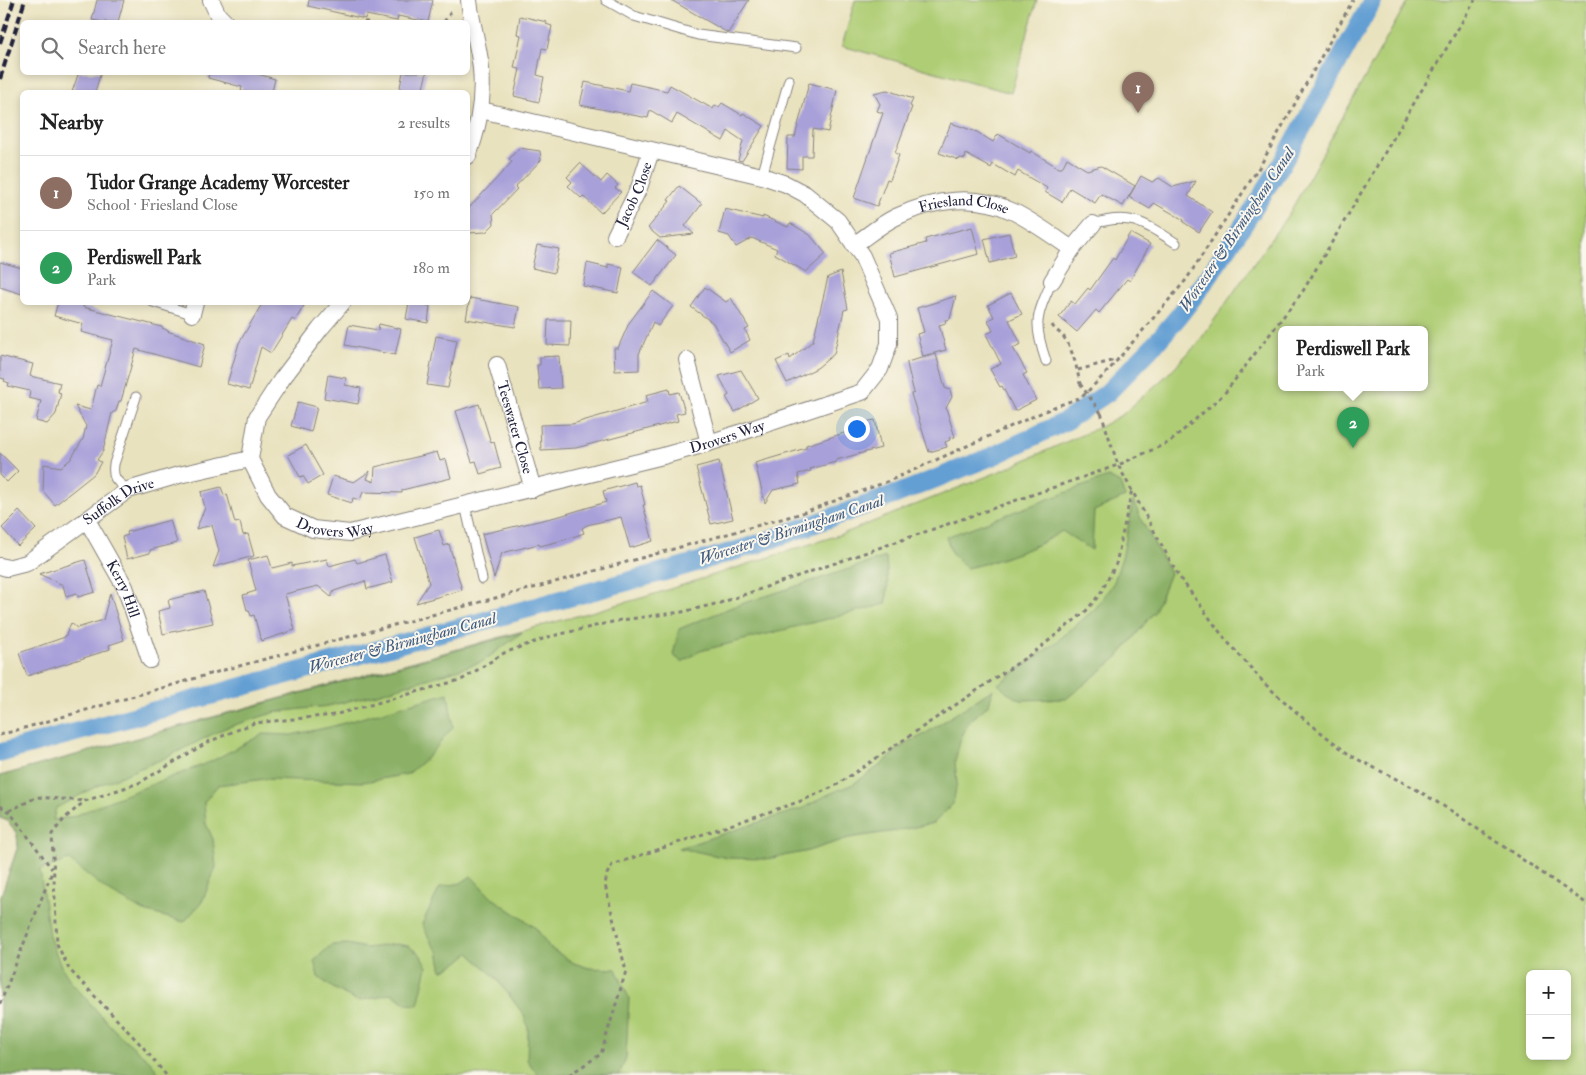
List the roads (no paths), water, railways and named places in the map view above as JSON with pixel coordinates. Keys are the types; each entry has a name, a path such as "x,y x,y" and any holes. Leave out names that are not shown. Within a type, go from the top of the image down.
{"street":[{"path":"212,0 218,14 224,20"},
{"path":"469,0 481,69 481,110 470,149"},
{"name":"Drovers Way","path":"250,458 268,495 285,516 313,529 350,533 533,489 709,443 862,392 880,369 889,344 889,318 862,256 838,221 805,194 786,184 762,176 481,110"},
{"name":"Jacob Close","path":"615,236 639,188 651,151"},
{"name":"Friesland Close","path":"854,245 895,217 929,204 960,199 989,202 1013,211 1072,249"},
{"path":"1052,281 1072,249 1093,224"},
{"path":"250,458 257,417 287,372 341,305"},
{"path":"687,360 709,443"},
{"name":"Teeswater Close","path":"497,365 533,489"},
{"name":"Suffolk Drive","path":"0,566 7,568 27,563 128,490 179,475 250,458"},
{"name":"Kerry Hill","path":"87,520 125,587 150,660"}],"lane":[{"path":"606,0 634,16 698,35 796,48"},
{"path":"762,176 789,80"},
{"path":"1093,224 1115,218 1128,219 1140,222 1176,243"},
{"path":"1046,361 1037,335 1037,324 1039,313 1052,281"},
{"path":"174,305 194,308"},
{"path":"128,490 115,479 113,472 136,397"},
{"path":"464,505 482,579"}],"waterway":[{"name":"Worcester & Birmingham Canal","path":"0,753 755,545 897,494 993,456 1066,421 1107,393 1155,344 1201,287 1283,162 1373,0"}],"railway":[{"path":"0,43 14,0"},
{"path":"0,79 25,0"}],"place":[{"name":"Tudor Grange Academy Worcester","path":"1138,113"},
{"name":"Perdiswell Park","path":"1353,448"}]}
